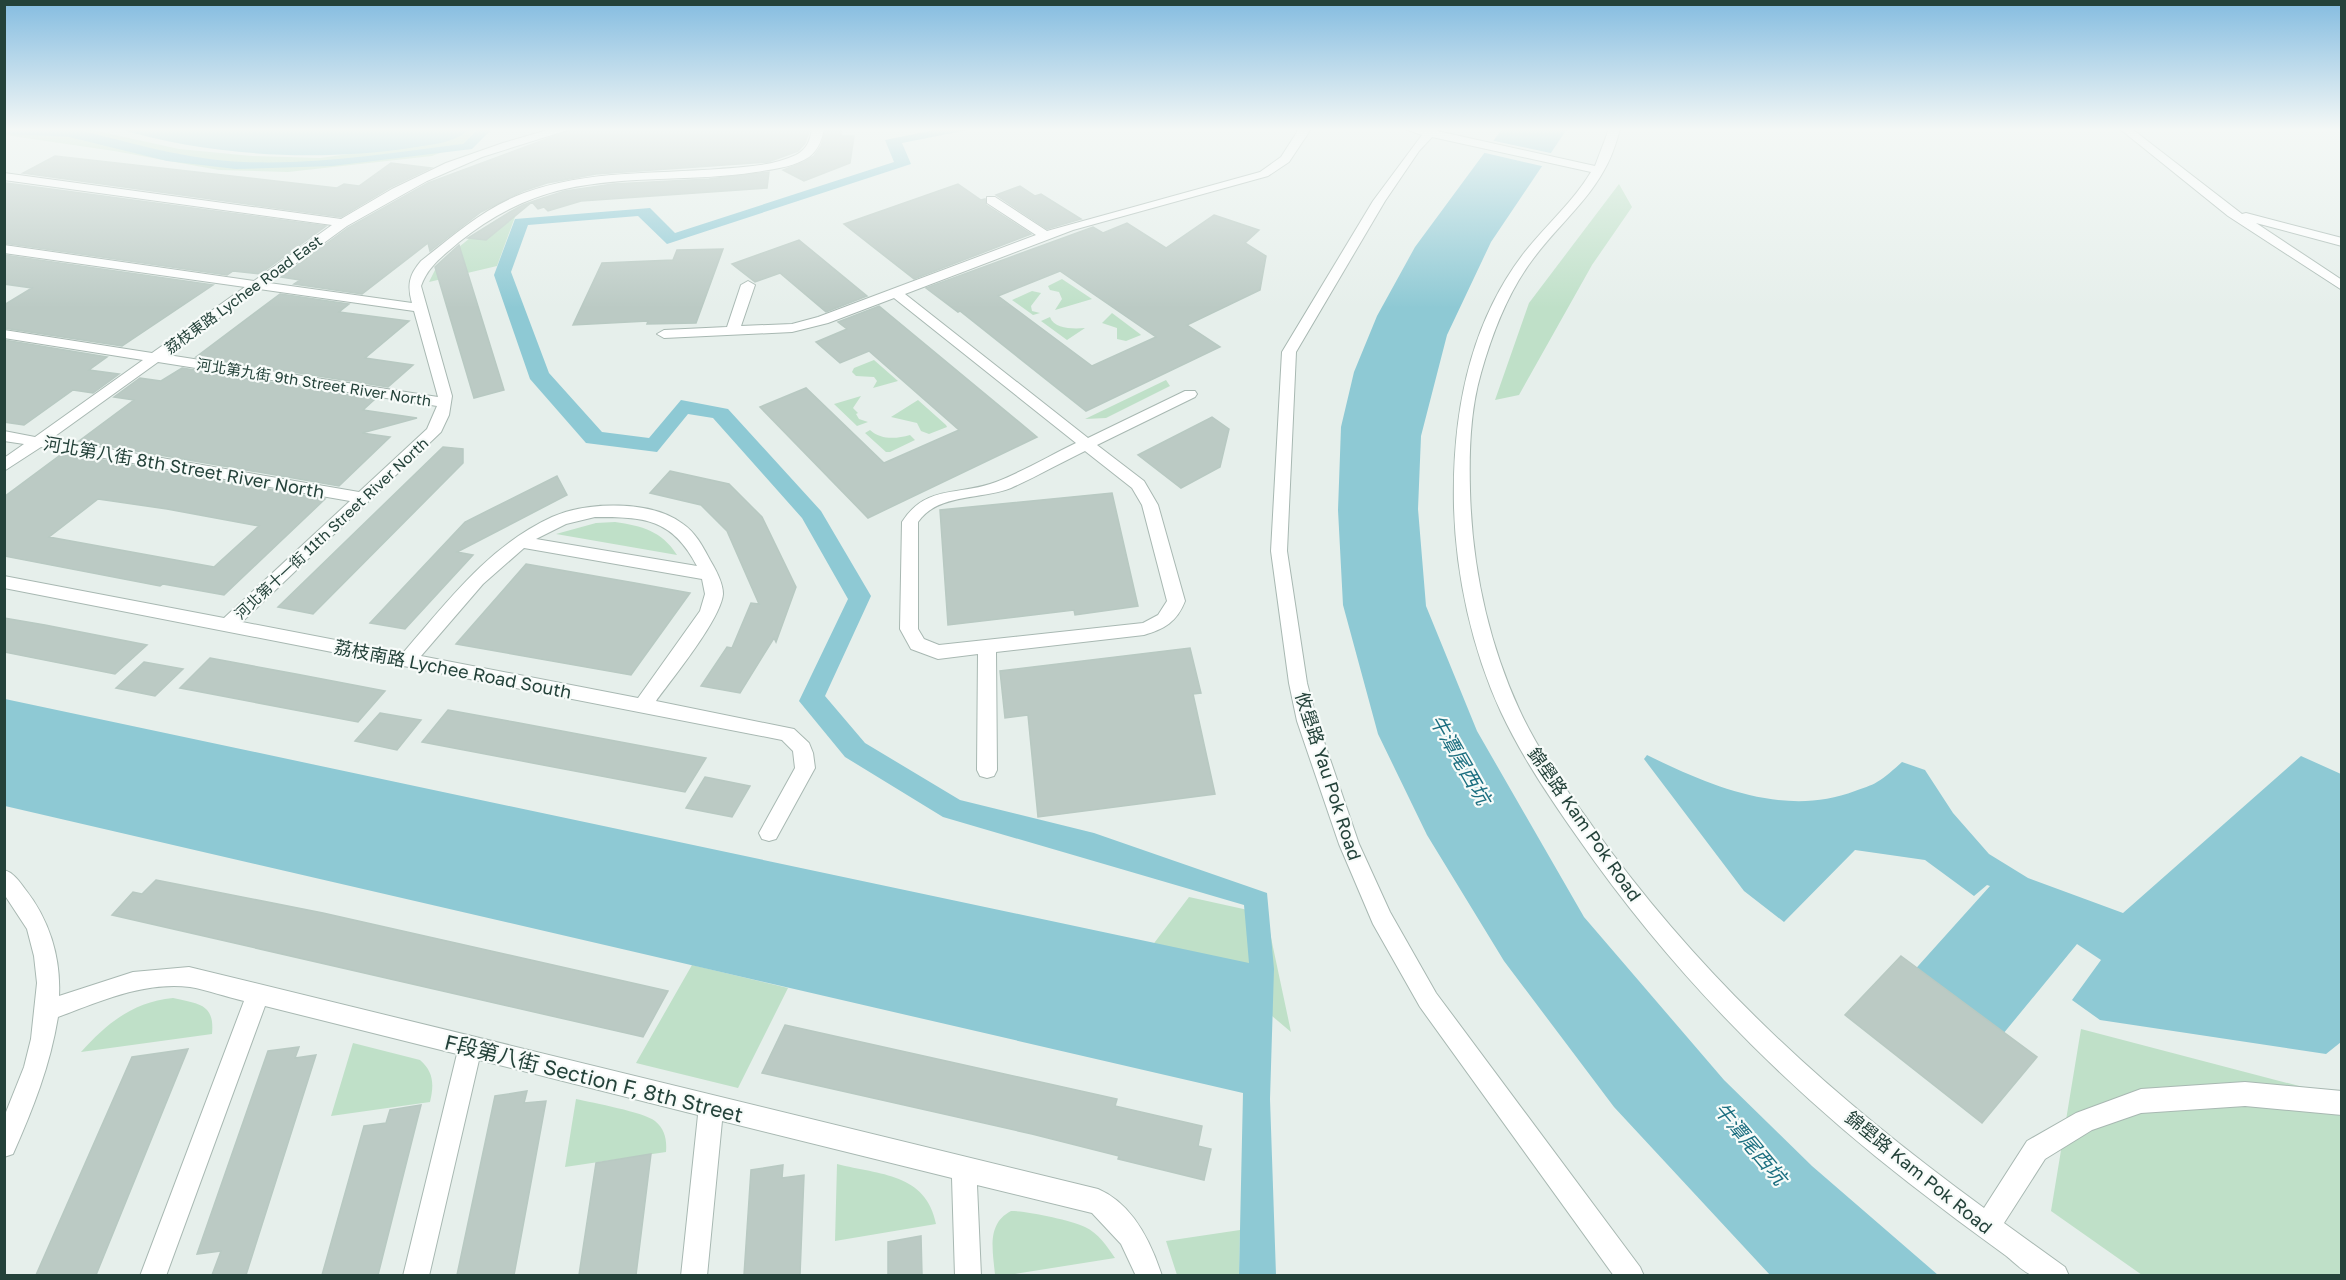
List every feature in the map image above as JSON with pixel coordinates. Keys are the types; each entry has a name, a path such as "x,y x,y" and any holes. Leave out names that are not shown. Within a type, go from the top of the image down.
{"street":[{"path":"90,189 343,223"},
{"name":"荔枝東路 Lychee Road East","path":"4,466 343,223 399,189"},
{"path":"445,403 414,286 420,271 480,220 512,202 552,189"},
{"path":"664,334 792,328 823,320 1044,235 1209,189"},
{"name":"攸壆路 Yau Pok Road","path":"1389,189 1357,236 1289,352 1279,551 1298,683 1307,721 1349,844 1381,917 1398,948 1428,1000 1631,1275"},
{"name":"錦壆路 Kam Pok Road","path":"1586,189 1524,261 1497,313 1473,376 1464,432 1462,507 1468,569 1483,632 1504,699 1546,775 1600,854 1685,962 1791,1068 1895,1155 1987,1227 2056,1275"},
{"path":"2201,189 2232,213 2342,286"},
{"path":"991,200 1044,235"},
{"path":"2232,213 2342,242"},
{"path":"4,249 420,308"},
{"path":"732,331 748,285"},
{"path":"896,292 1087,444 1138,485 1150,505 1176,601 1167,618 1157,625 1144,629 938,652 917,644 909,629 910,522 914,514 932,502 1004,485 1087,444 1190,394"},
{"name":"河北第九街 9th Street River North","path":"4,334 445,403"},
{"name":"河北第十一街 11th Street River North","path":"228,625 432,432 443,412 445,403"},
{"name":"河北第八街 8th Street River North","path":"4,436 363,498"},
{"path":"406,660 503,552 532,532 561,520 591,512 622,510 647,514 668,521 685,532 696,548 714,590 708,613 644,706"},
{"path":"519,542 707,574"},
{"name":"荔枝南路 Lychee Road South","path":"4,582 787,734 796,740 806,757 805,768 769,833"},
{"path":"987,648 987,770"},
{"path":"4,879 21,897 38,929 46,967 47,1011 38,1060 19,1115 4,1145"},
{"name":"F段第八街 Section F, 8th Street","path":"47,1011 116,985 142,978 189,977 1098,1202 1116,1216 1131,1233 1143,1253 1149,1275"},
{"path":"153,1275 258,994"},
{"path":"416,1275 470,1047"},
{"path":"1987,1227 2036,1150 2085,1121 2141,1101 2245,1094 2342,1103"},
{"path":"694,1275 711,1107"},
{"path":"964,1169 968,1275"}],"green space":[{"path":"1615,189 1622,189 1632,207 1592,265 1519,395 1495,400 1529,303"},
{"path":"519,206 497,266 429,282 438,264 470,238 496,231 482,229"},
{"path":"1062,279 1092,299 1055,310 1062,299 1059,292 1050,290 1048,286"},
{"path":"1032,291 1041,293 1031,306 1032,311 1040,313 1033,315 1012,300"},
{"path":"1112,313 1141,335 1126,341 1117,339 1117,328 1102,323"},
{"path":"1050,317 1055,324 1060,326 1085,328 1067,340 1041,321"},
{"path":"874,360 898,381 873,388 877,381 874,377 856,376 852,372 854,368"},
{"path":"1166,380 1170,386 1106,418 1085,419"},
{"path":"861,396 853,408 858,413 856,414 859,419 868,422 857,426 834,404"},
{"path":"918,400 947,427 929,434 921,431 917,423 891,417"},
{"path":"870,430 884,437 910,435 915,440 886,452 865,433"},
{"path":"615,522 634,525 658,535 677,555 556,534 596,523"},
{"path":"1189,897 1266,914 1291,1032 1234,984 1133,971"},
{"path":"692,965 788,988 738,1088 636,1063"},
{"path":"173,998 197,1004 208,1011 211,1016 212,1034 81,1052 111,1023 133,1009"},
{"path":"2081,1029 2341,1097 2341,1275 2142,1275 2051,1211"},
{"path":"353,1043 420,1060 428,1069 432,1079 430,1102 331,1116"},
{"path":"576,1099 630,1111 655,1121 665,1135 666,1152 565,1167"},
{"path":"837,1164 885,1174 912,1186 931,1207 936,1224 835,1241"},
{"path":"1011,1211 1049,1216 1085,1227 1098,1236 1115,1258 1008,1275 995,1275 994,1231 1003,1216"},
{"path":"1240,1230 1239,1275 1177,1275 1166,1241"}],"water":[{"path":"812,189 836,189 667,244 638,216 528,225 511,272 549,373 602,432 649,438 681,400 728,409 821,511 871,596 825,696 865,743 960,800 1094,833 1267,893 1274,969 1270,1099 1276,1275 1239,1275 1243,1093 5,806 5,699 1249,963 1244,905 943,817 845,757 799,701 848,599 802,518 713,418 688,414 657,452 586,443 530,379 494,275 515,219 650,208 675,233"},
{"name":"牛潭尾西坑","path":"1458,189 1527,189 1491,242 1447,335 1421,436 1418,509 1426,606 1477,731 1584,917 1724,1080 1812,1166 1938,1275 1770,1275 1614,1107 1504,961 1427,835 1378,734 1343,605 1338,510 1341,427 1354,372 1377,316 1415,247"},
{"path":"1647,755 1696,778 1748,795 1775,800 1802,801 1829,798 1869,786 1884,778 1902,762 1925,770 1953,813 1989,854 2028,878 2123,913 2301,756 2341,774 2341,1042 2326,1054 2100,1020 2072,1000 2101,960 2077,944 1998,1040 1910,975 1990,886 1987,885 1974,896 1925,860 1855,850 1784,922 1744,891 1644,759"}],"building":[{"path":"6,189 49,189 326,226 260,274 233,271 227,275 4,243"},
{"path":"137,189 388,189 341,217"},
{"path":"418,189 530,189 481,212 430,251 428,243 362,294 294,284 300,280 281,277 348,228"},
{"path":"581,189 757,189 581,201 548,211 544,207 538,209 532,202 486,240 468,238 523,205 537,200"},
{"path":"945,189 965,189 981,200 985,199 986,205 1031,234 914,279 844,224"},
{"path":"1013,189 1024,189 1035,196 1041,194 1081,219 1047,229 996,195"},
{"path":"1214,215 1259,230 1245,243 1266,256 1260,290 1187,325 1220,347 1086,411 960,311 958,312 926,288 1093,227 1103,233 1127,223 1166,248","holes":["1060,271 1156,337 1092,366 998,296"]},
{"path":"799,240 867,296 826,312 780,273 755,282 732,264"},
{"path":"459,245 504,390 474,398 435,267"},
{"path":"723,249 696,323 647,324 648,321 573,325 602,263 673,260 677,250"},
{"path":"4,255 213,285 122,346 4,328 4,305 32,288 4,284"},
{"path":"280,294 349,304 339,312 409,321 365,358 413,365 388,387 196,357"},
{"path":"879,306 1037,437 868,518 760,407 806,388 884,463 959,430 869,351 840,363 816,342 847,329 838,322"},
{"path":"4,340 107,357 89,370 119,374 93,393 73,390 24,425 4,422"},
{"path":"182,368 375,399 363,410 417,418 362,433 390,437 339,486 79,441 134,400 114,397 140,378 161,381"},
{"path":"1212,417 1229,429 1220,467 1181,488 1138,455"},
{"path":"443,447 463,449 463,463 313,614 278,607"},
{"path":"63,453 325,499 224,595 163,584 160,586 4,556 4,497","holes":["98,499 259,526 214,567 49,537"]},
{"path":"670,471 729,484 762,517 796,587 776,642 774,638 740,693 701,686 727,647 732,648 751,603 759,604 727,531 701,505 650,493"},
{"path":"557,476 567,495 457,552 473,555 405,629 370,623 465,522"},
{"path":"1112,493 1138,606 1075,615 1074,610 948,625 940,510"},
{"path":"526,564 690,593 631,675 456,644"},
{"path":"4,618 147,645 115,674 4,652"},
{"path":"1190,648 1201,693 1193,694 1215,794 1038,817 1028,715 1005,718 1000,671"},
{"path":"210,658 385,691 358,722 180,688"},
{"path":"144,662 183,669 155,696 116,688"},
{"path":"448,710 706,758 685,792 422,742"},
{"path":"380,713 421,720 397,750 355,741"},
{"path":"705,777 750,786 732,817 686,808"},
{"path":"156,880 323,913 668,991 643,1037 112,915 133,892 142,894"},
{"path":"1901,956 2037,1057 1982,1123 1845,1015"},
{"path":"785,1025 1117,1099 1115,1106 1202,1126 1198,1146 1211,1149 1204,1180 1118,1159 1119,1156 1032,1134 762,1073"},
{"path":"299,1047 295,1058 316,1055 246,1275 212,1275 221,1251 197,1254 268,1051"},
{"path":"188,1049 96,1275 36,1275 132,1057"},
{"path":"527,1091 524,1103 546,1101 514,1275 457,1275 495,1096"},
{"path":"421,1105 378,1275 322,1275 364,1126 386,1123 390,1110"},
{"path":"651,1154 636,1275 579,1275 596,1163"},
{"path":"783,1165 782,1178 804,1175 800,1275 744,1275 751,1170"},
{"path":"921,1236 922,1275 888,1275 888,1242"}]}
